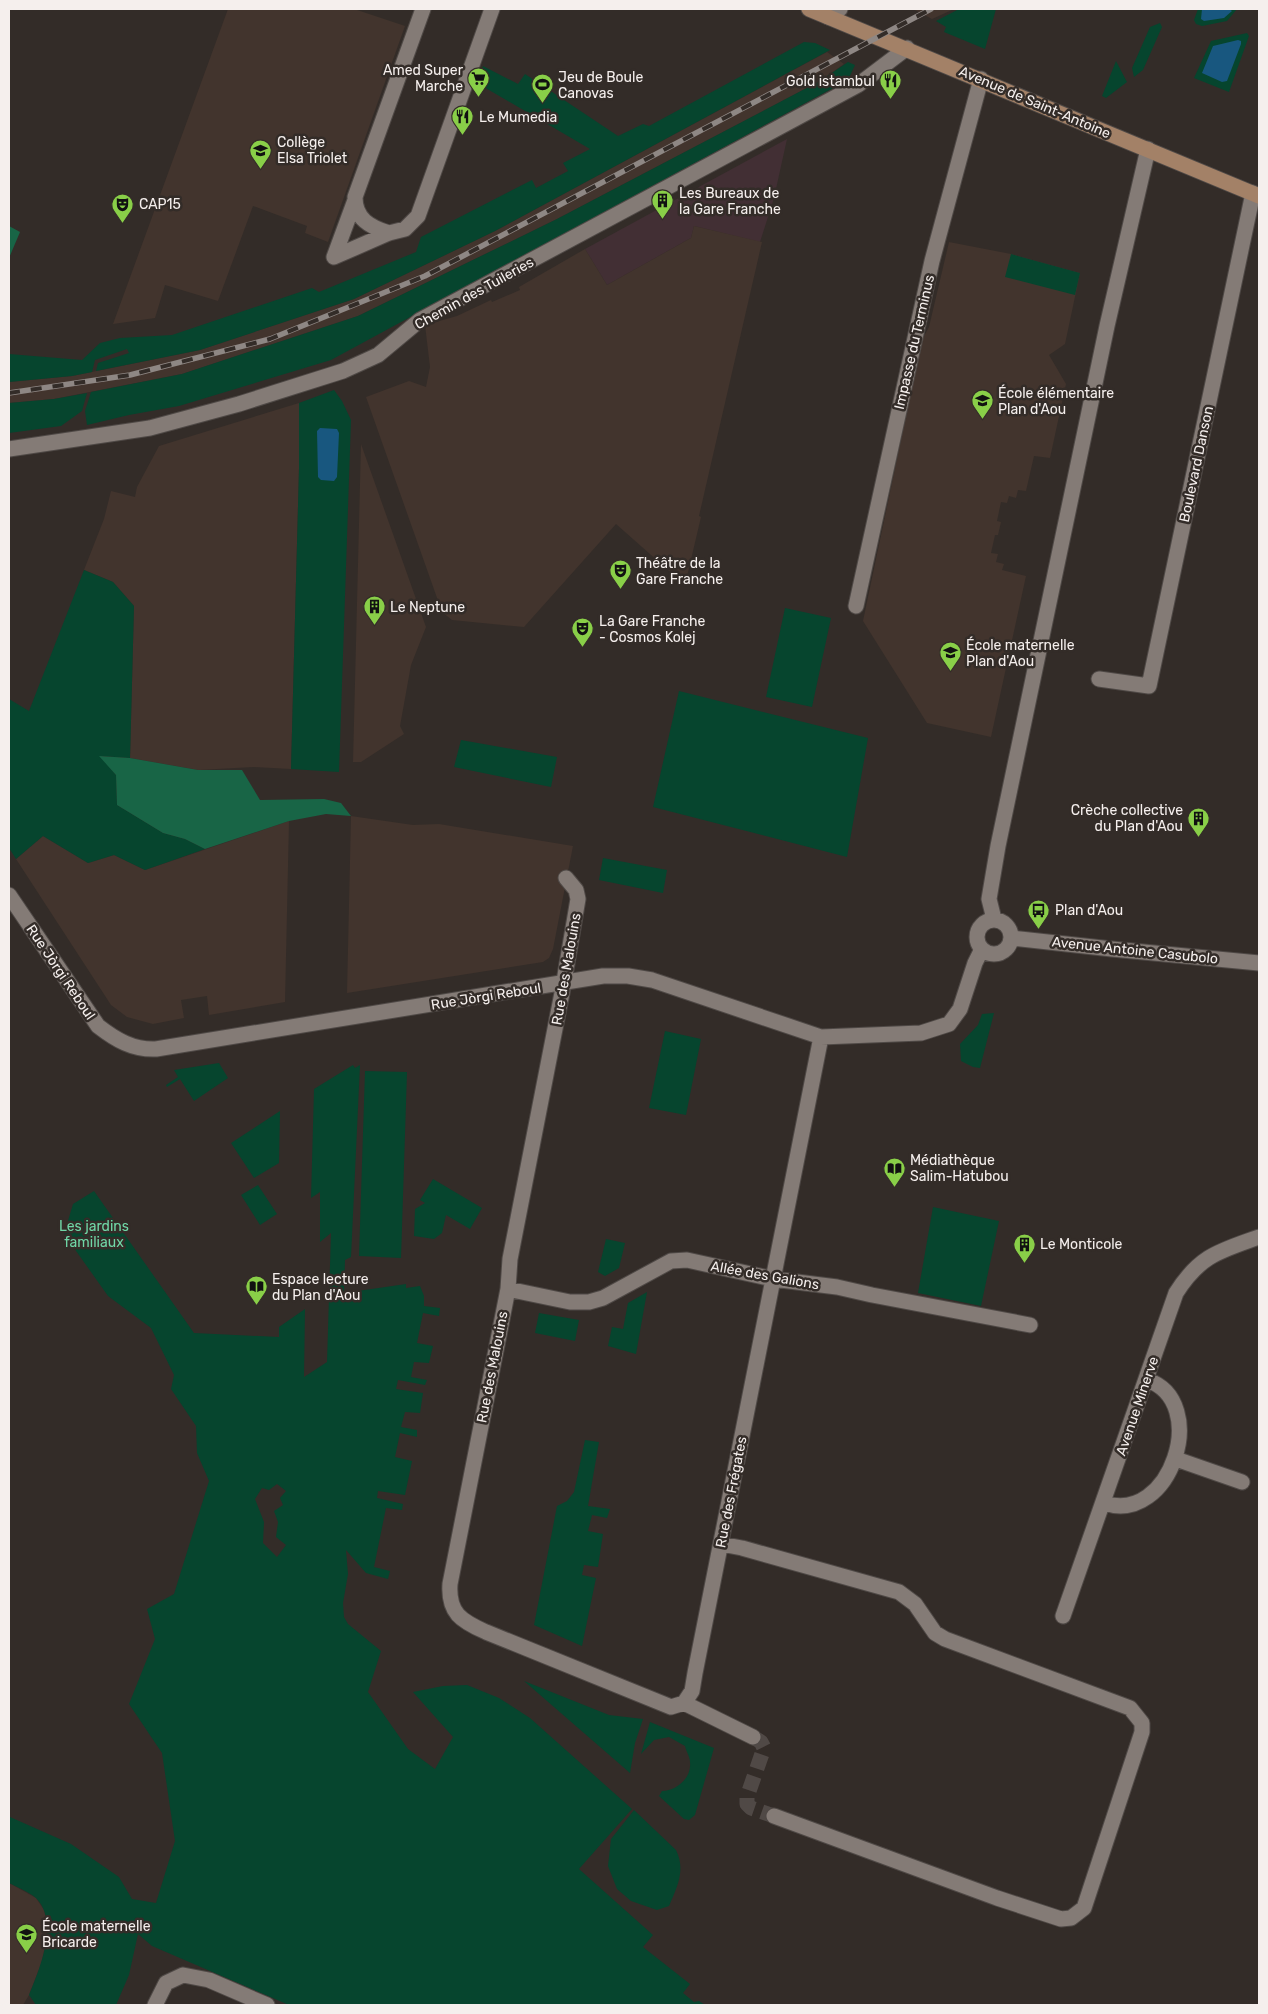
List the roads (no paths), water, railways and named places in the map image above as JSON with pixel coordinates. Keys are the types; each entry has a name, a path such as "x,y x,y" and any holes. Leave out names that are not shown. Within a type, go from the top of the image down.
{"street":[{"path":"423,9 334,257 389,233 405,229 418,216 492,9"},
{"name":"Avenue de Saint-Antoine","path":"809,9 834,13 907,48 1256,195"},
{"name":"Chemin des Tuileries","path":"9,449 150,428 239,404 343,371 378,355 420,320 858,85 907,48"},
{"name":"Impasse du Terminus","path":"856,606 924,295 981,79"},
{"path":"994,919 989,899 998,846 1108,320 1148,150"},
{"name":"Boulevard Danson","path":"1099,679 1149,686 1256,195"},
{"path":"356,197 355,208 359,217 375,229 389,233"},
{"name":"Rue des Malouins","path":"566,878 576,890 578,899 564,983 510,1259 508,1289 450,1584 451,1605 459,1616 469,1624 486,1632 672,1708 684,1703"},
{"name":"Rue Jòrgi Reboul","path":"9,895 98,1026 119,1042 142,1050 603,976 628,976 652,980 821,1037 921,1033 949,1024 960,1009 982,949"},
{"path":"994,919 1000,920 1008,927 1012,938 1007,948 998,954 992,954 982,949 977,939 977,933 983,923 994,919"},
{"name":"Avenue Antoine Casubolo","path":"1012,938 1112,950 1259,962"},
{"name":"Rue des Frégates","path":"684,1703 692,1691 821,1037"},
{"name":"Avenue Minerve","path":"1063,1616 1176,1293 1185,1278 1197,1266 1218,1252 1259,1237"},
{"name":"Allée des Galions","path":"508,1289 570,1302 589,1302 603,1298 671,1261 687,1260 773,1279 837,1287 1030,1326"},
{"path":"1104,1503 1122,1507 1140,1501 1151,1493 1169,1473 1176,1459 1179,1430 1172,1402 1161,1386 1147,1380"},
{"path":"1176,1459 1242,1482"},
{"path":"721,1544 742,1548 899,1592 915,1604 935,1633 945,1640 1130,1708 1142,1723 1142,1732 1084,1908 1071,1918 1061,1919 997,1898 774,1816"},
{"path":"684,1703 753,1737"},
{"path":"155,2005 166,1982 183,1975 209,1980 267,2005"}],"water":[{"path":"1202,9 1229,9 1232,11 1224,18 1204,21 1201,19"},
{"path":"1238,40 1241,41 1241,44 1227,81 1222,82 1202,73 1213,46"},
{"path":"320,428 337,429 339,433 337,477 334,481 321,480 318,477 317,431"}],"tunnel":[{"path":"753,1737 761,1742 764,1748 747,1797 747,1804 751,1808 774,1816"}],"railway":[{"path":"9,393 130,375 270,339 425,276 931,9"}],"place":[{"name":"Amed Super Marche","path":"479,97"},
{"name":"Gold istambul","path":"891,100"},
{"name":"Jeu de Boule Canovas","path":"542,104"},
{"name":"Le Mumedia","path":"463,136"},
{"name":"Collège Elsa Triolet","path":"261,169"},
{"name":"Les Bureaux de la Gare Franche","path":"663,220"},
{"name":"CAP15","path":"123,223"},
{"name":"École élémentaire Plan d'Aou","path":"982,420"},
{"name":"Théâtre de la Gare Franche","path":"620,590"},
{"name":"Le Neptune","path":"374,626"},
{"name":"La Gare Franche - Cosmos Kolej","path":"583,648"},
{"name":"École maternelle Plan d'Aou","path":"950,672"},
{"name":"Crèche collective du Plan d'Aou","path":"1199,837"},
{"name":"Plan d'Aou","path":"1039,929"},
{"name":"Médiathèque Salim-Hatubou","path":"894,1187"},
{"name":"Le Monticole","path":"1024,1263"},
{"name":"Espace lecture du Plan d'Aou","path":"256,1306"},
{"name":"École maternelle Bricarde","path":"26,1953"}],"park label":[{"name":"Les jardins familiaux","path":"94,1234"}]}
